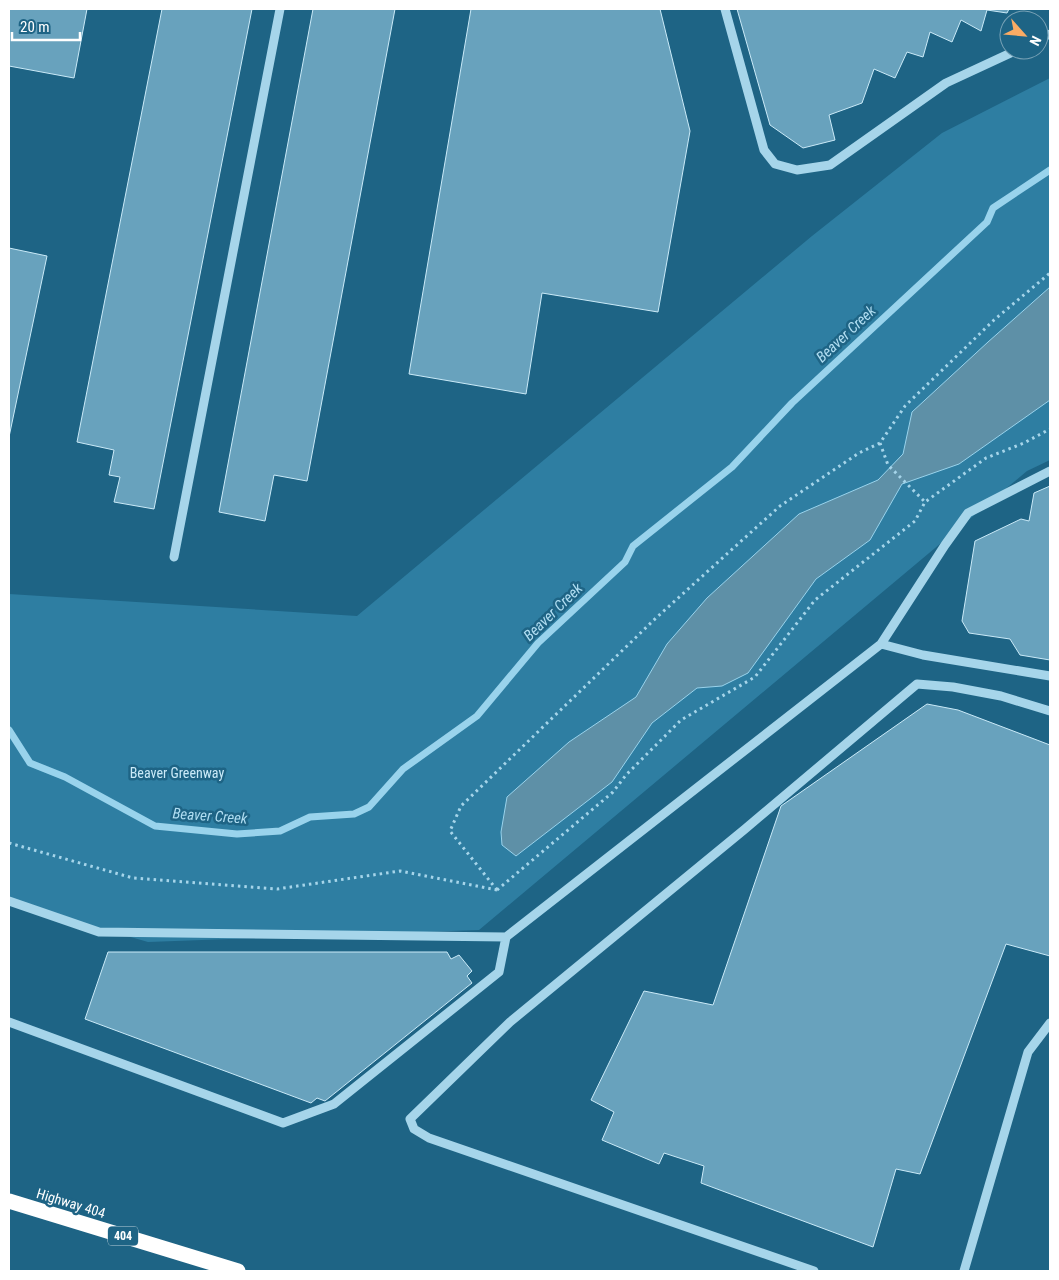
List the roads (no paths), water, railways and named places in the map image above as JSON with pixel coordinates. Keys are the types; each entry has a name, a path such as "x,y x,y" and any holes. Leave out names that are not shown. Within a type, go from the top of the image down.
{"highway":[{"name":"Highway 404","path":"9,1201 238,1271"}],"lane":[{"path":"174,558 280,9"},
{"path":"726,9 764,150 775,164 796,170 830,164 946,83 999,58"},
{"path":"9,901 99,932 506,937 881,644 968,513 1050,471"},
{"path":"881,644 923,655 1050,676"},
{"path":"814,1271 429,1138 414,1129 410,1119 510,1022 746,829 917,684 953,687 1001,696 1050,711"},
{"path":"9,1022 284,1123 334,1104 499,972 506,937"},
{"path":"964,1271 1028,1052 1050,1023"}],"waterway":[{"name":"Beaver Creek","path":"9,730 30,763 65,777 155,826 237,834 280,831 310,817 354,814 369,807 403,769 477,716 538,643 625,562 633,546 732,467 792,403 987,222 993,208 1050,170"}],"park label":[{"name":"Beaver Greenway","path":"177,773"}]}
